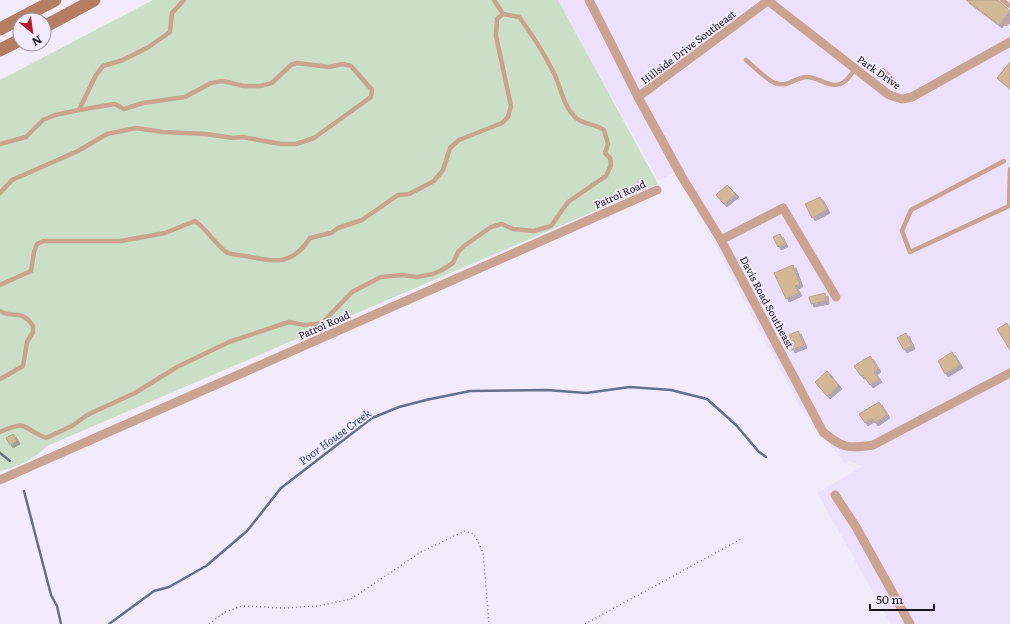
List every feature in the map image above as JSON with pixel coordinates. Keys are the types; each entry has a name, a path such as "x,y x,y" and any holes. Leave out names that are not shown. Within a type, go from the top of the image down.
{"main road":[{"path":"0,29 55,0"},
{"path":"52,23 94,0"},
{"path":"0,50 12,44"}],"street":[{"name":"Davis Road Southeast","path":"589,0 638,98 682,177 721,240 823,432 836,443 845,448 857,448 873,445 1010,373"},
{"name":"Hillside Drive Southeast","path":"638,98 768,0"},
{"name":"Park Drive","path":"768,0 889,95 902,99 912,97 1010,42"},
{"name":"Patrol Road","path":"0,480 657,190"},
{"path":"721,240 783,208 836,297"},
{"path":"835,495 856,528 910,624"}],"lane":[{"path":"79,110 96,75 103,66 122,60 146,48 170,32 172,13 184,0"},
{"path":"0,432 18,424 29,427 38,435 46,438 72,426 88,415 135,393 177,367 228,342 289,322 305,325 322,323 352,292 381,278 402,275 417,277 433,274 442,270 453,263 458,252 464,246 491,227 502,224 512,229 534,231 551,226 568,202 606,176 611,165 610,158 605,153 608,144 604,130 596,125 586,124 575,117 568,107 554,73 531,33 518,17 503,14 494,0"},
{"path":"1002,0 1010,6"},
{"path":"0,285 31,271 37,244 44,241 121,241 165,233 195,221 204,227 228,253 265,260 281,261 293,256 303,249 310,238 362,220 398,195 409,194 434,181 443,170 450,148 458,140 502,123 508,117 511,106 496,36 497,19 503,14"},
{"path":"1006,24 1010,20"},
{"path":"746,60 774,83 789,85 800,78 808,77 831,84 839,84 846,80 855,69"},
{"path":"0,144 26,137 43,120 55,115 115,104 124,109 143,103 185,97 211,83 224,81 244,86 260,86 272,83 291,66 297,63 329,66 343,64 351,66 372,90 371,97 320,134 314,138 296,144 242,137 233,138 206,134 163,132 132,128 107,134 78,151 12,180 0,192"},
{"path":"1004,160 911,210 902,231 910,252 1009,206 1010,169"},
{"path":"0,311 9,314 21,314 29,320 33,326 33,332 27,342 23,366 0,379"}],"path":[{"path":"209,624 226,612 242,606 285,608 318,606 351,599 421,552 465,531 474,534 484,552 489,624"},
{"path":"585,624 740,539"}],"shaded area":[{"path":"558,0 1010,0 1010,624 891,624 817,493 863,466 849,461 846,464 800,407 677,172 658,180"}],"green space":[{"path":"153,0 558,0 658,184 47,446 37,455 25,462 12,468 0,471 0,80"}],"building":[{"path":"966,0 998,0 1010,11 999,25"},
{"path":"1010,62 1010,89 997,78"},
{"path":"883,68 891,75 885,82 878,75"},
{"path":"727,185 736,194 724,204 716,195"},
{"path":"820,197 827,210 812,218 805,204"},
{"path":"780,234 785,244 778,247 773,237"},
{"path":"793,265 800,284 795,286 799,293 786,299 774,273"},
{"path":"825,293 826,301 811,304 809,297"},
{"path":"1007,323 1010,329 1010,350 997,329"},
{"path":"798,331 804,345 792,350 788,341 791,339 789,335"},
{"path":"906,333 912,346 904,350 897,338"},
{"path":"952,352 960,365 945,374 938,361"},
{"path":"870,356 878,369 874,372 879,379 870,385 854,366"},
{"path":"827,371 839,386 827,396 815,382"},
{"path":"879,402 887,415 875,423 872,418 865,423 859,414"},
{"path":"13,434 17,441 10,445 6,438"}],"waterway":[{"name":"Poor House Creek","path":"109,624 154,591 169,587 206,566 247,531 281,488 372,418 399,407 426,400 470,391 547,390 586,393 630,387 671,390 707,399 736,425 759,452 766,457"},
{"path":"0,453 10,461"},
{"path":"24,491 51,595 57,606 61,624"}]}
